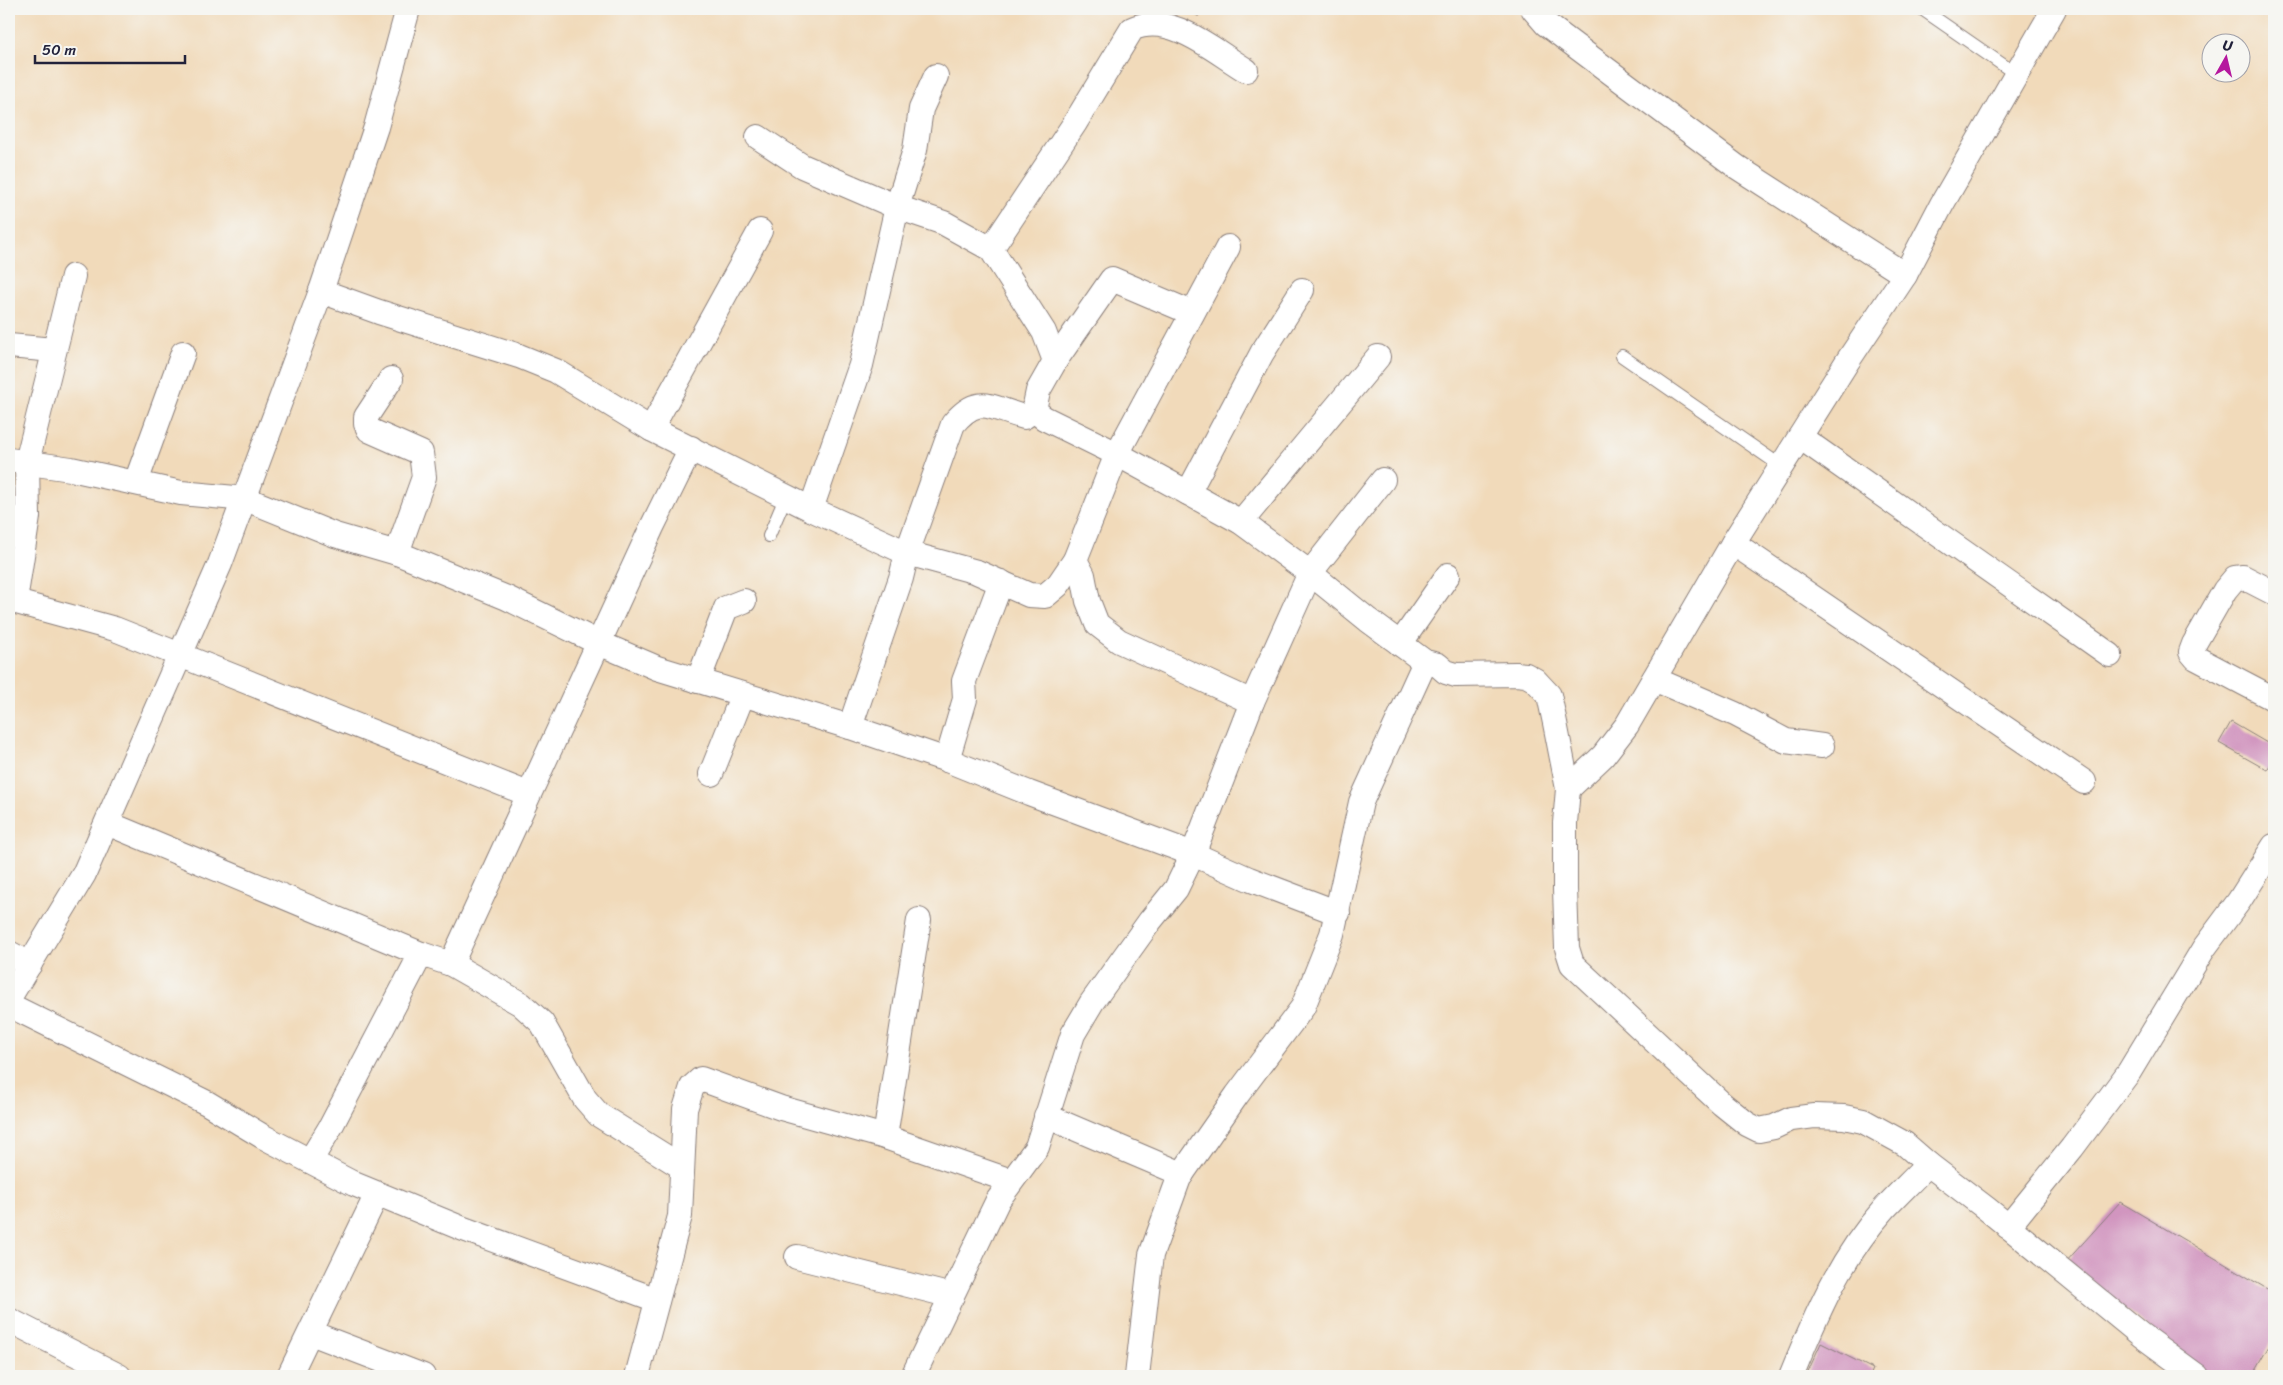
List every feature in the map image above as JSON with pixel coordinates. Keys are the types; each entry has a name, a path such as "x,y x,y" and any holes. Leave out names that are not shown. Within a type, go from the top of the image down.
{"street":[{"path":"9,998 84,874 220,564 246,499 322,291 376,127 408,9"},
{"path":"1533,9 1546,24 1737,166 1905,275"},
{"path":"1568,789 1616,740 1654,679 1733,543 1764,496 1780,466 1905,275 1942,204 2054,9"},
{"path":"991,249 1074,123 1132,29 1143,24 1158,23 1176,28 1246,70"},
{"path":"810,509 861,365 897,207 915,150 921,108 936,76"},
{"path":"758,137 797,174 944,223 991,249 1044,332 1055,361"},
{"path":"652,429 760,231"},
{"path":"322,291 379,312 519,356 556,371 652,429 810,509 907,552 976,572 1029,595 1045,596 1058,585 1075,560 1117,454 1228,247"},
{"path":"73,276 54,350 18,461 28,517 12,600 115,629 528,794"},
{"path":"850,727 901,578 907,552 953,424 965,410 981,404 1024,417 1034,410 1038,391 1055,361 1112,279 1192,313"},
{"path":"1188,493 1262,352 1302,290"},
{"path":"9,346 54,350"},
{"path":"136,482 182,353"},
{"path":"1241,522 1378,357"},
{"path":"391,378 366,417 366,424 369,430 421,453 424,477 397,553"},
{"path":"1034,410 1044,418 1117,454 1241,522 1425,662 1438,665 1446,672 1456,675 1516,674 1526,675 1535,680 1549,695 1568,789 1565,823 1565,889 1567,948 1572,964 1722,1104 1747,1124 1759,1130 1774,1127 1791,1119 1844,1117 1863,1121 1905,1144 2141,1335 2197,1376"},
{"path":"1800,437 2110,656"},
{"path":"450,964 528,794 692,448"},
{"path":"18,461 181,492 246,499 335,535 397,553 507,598 599,643 657,668 850,727 947,760 1029,793 1193,854 1249,879 1338,913"},
{"path":"913,1376 998,1200 1037,1147 1073,1034 1092,1002 1150,920 1176,889 1193,854 1252,702 1310,573 1384,480"},
{"path":"1733,543 2084,782"},
{"path":"1075,560 1083,575 1091,612 1097,624 1106,632 1120,642 1252,702"},
{"path":"1400,644 1448,575"},
{"path":"2274,593 2243,577 2235,578 2220,598 2194,644 2192,652 2196,658 2274,699"},
{"path":"947,760 965,699 964,682 1001,582"},
{"path":"698,681 726,608 744,602"},
{"path":"1137,1376 1151,1255 1182,1174 1237,1094 1303,1007 1332,934 1338,913 1361,802 1425,662"},
{"path":"1654,679 1735,714 1786,741 1822,746"},
{"path":"711,774 744,694"},
{"path":"107,823 421,954 450,964 521,1004 542,1023 585,1099 599,1115 682,1167"},
{"path":"2008,1227 2072,1148 2129,1072 2204,948 2239,900 2274,846"},
{"path":"885,1137 919,920"},
{"path":"9,953 30,964"},
{"path":"310,1161 330,1128 421,954"},
{"path":"9,1005 199,1099 310,1161 377,1194 657,1300"},
{"path":"637,1376 680,1216 686,1109 692,1087 701,1079 781,1108 885,1137 1011,1181"},
{"path":"1046,1116 1182,1174"},
{"path":"1791,1376 1812,1323 1838,1274 1886,1208 1928,1164"},
{"path":"289,1376 377,1194"},
{"path":"797,1257 952,1296"},
{"path":"9,1320 119,1376"},
{"path":"311,1333 423,1376"}],"lane":[{"path":"1922,9 2016,74"},
{"path":"1622,356 1780,466"},
{"path":"769,536 786,496"}],"building":[{"path":"2231,722 2274,747 2274,758 2267,770 2219,743"},
{"path":"2120,1202 2274,1293 2274,1337 2252,1376 2210,1376 2065,1263"},
{"path":"1821,1343 1873,1369 1870,1376 1806,1376"}]}
